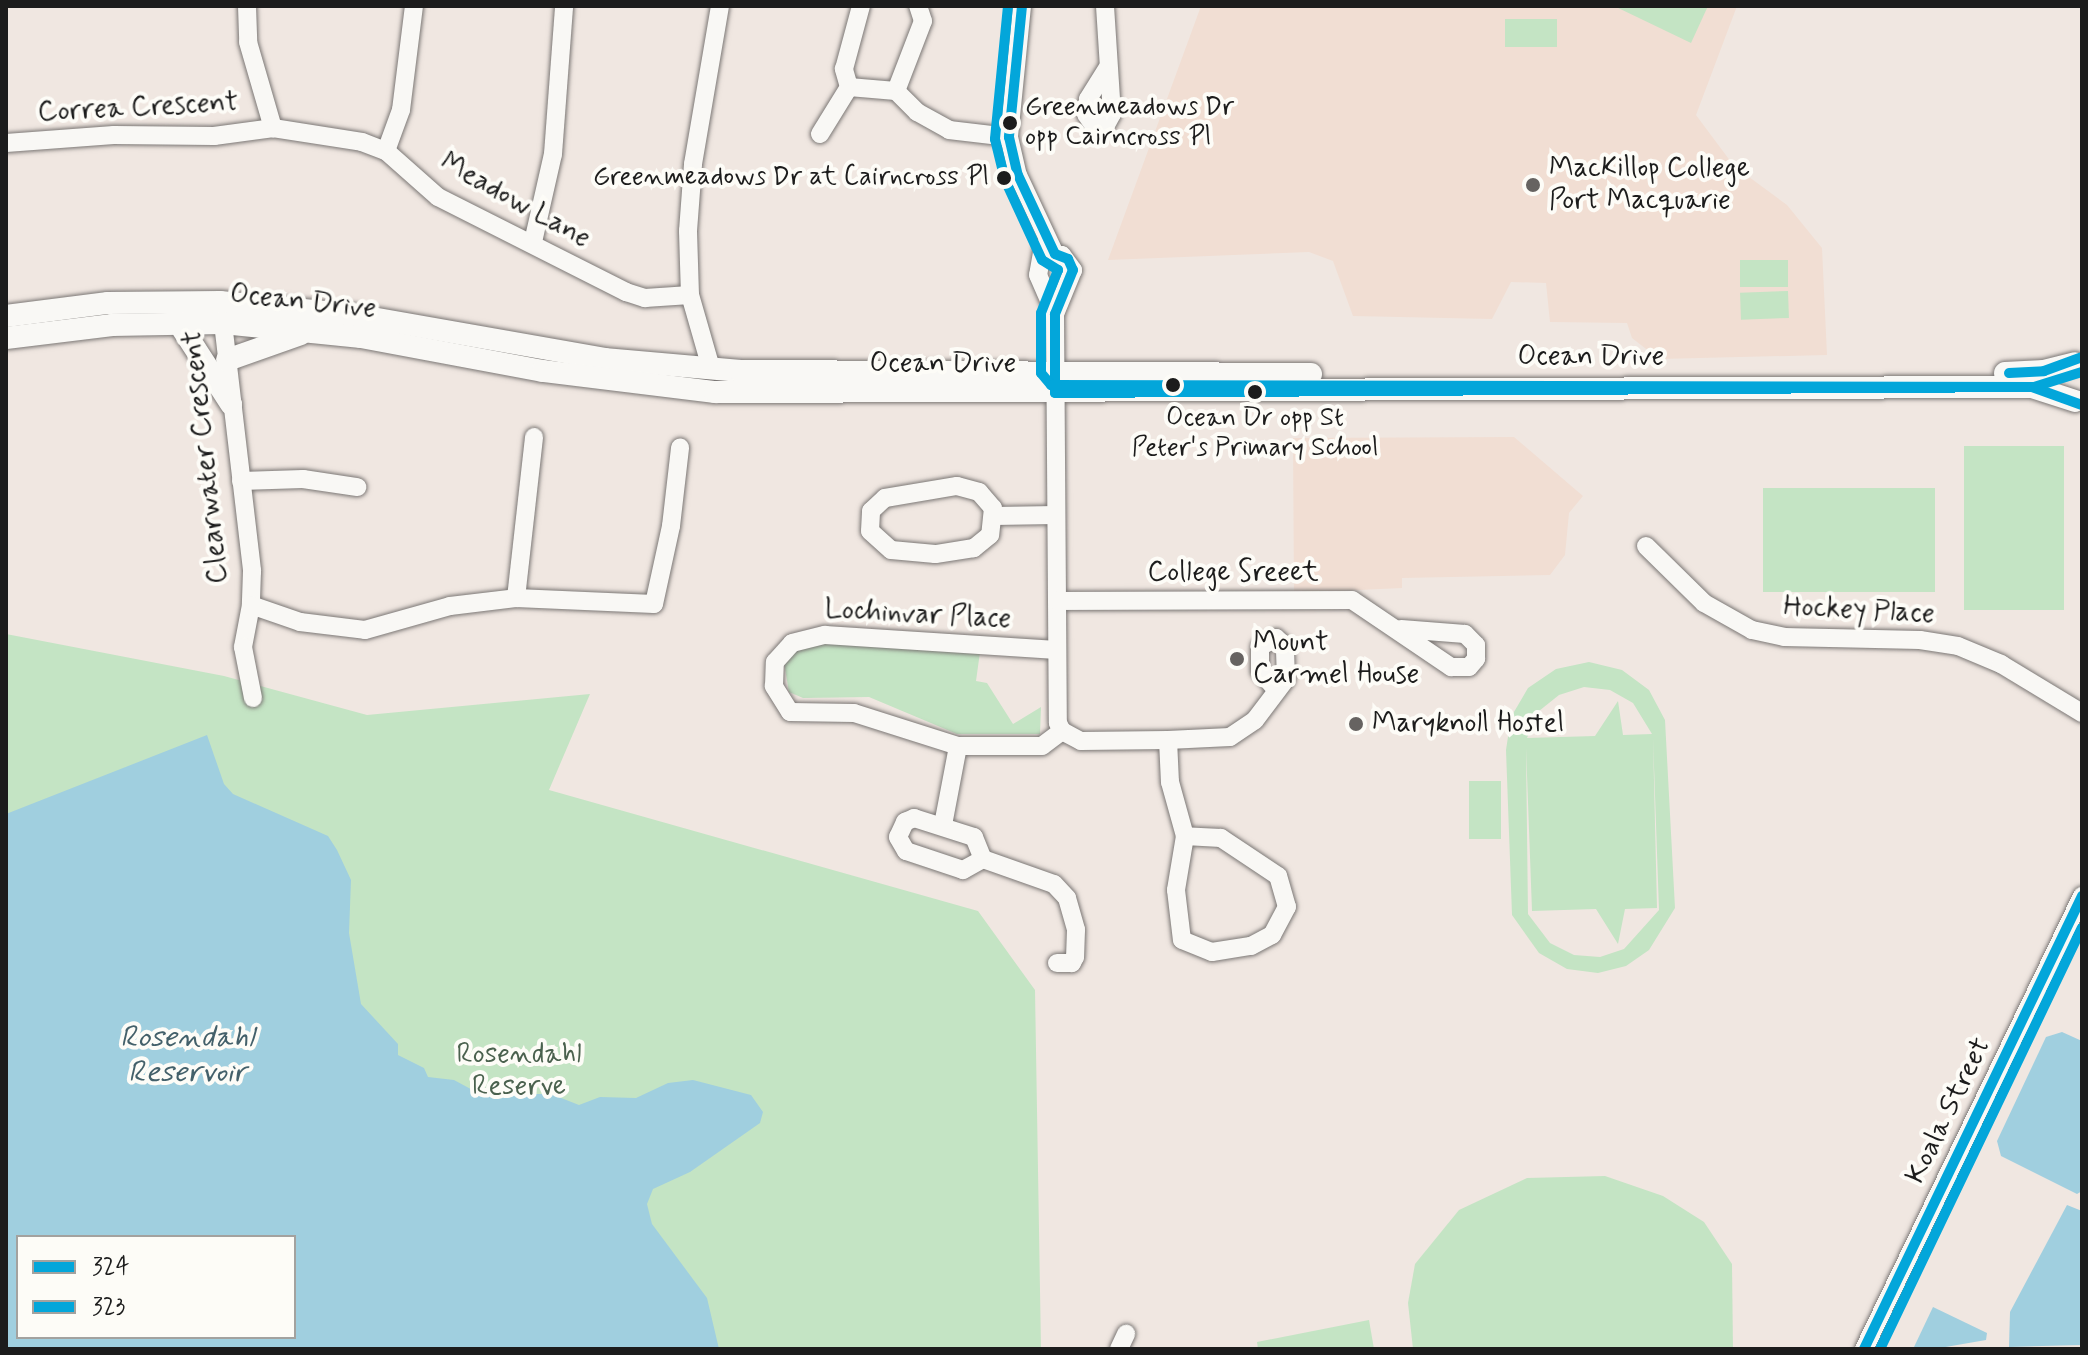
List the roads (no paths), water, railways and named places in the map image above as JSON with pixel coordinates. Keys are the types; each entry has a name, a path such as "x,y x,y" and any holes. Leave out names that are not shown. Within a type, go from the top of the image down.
{"main road":[{"name":"Ocean Drive","path":"6,316 108,303 222,312 543,371 715,392 1055,383 2034,373 2078,360"},
{"name":"Ocean Drive","path":"6,338 178,322 222,312 293,306 539,350 711,368 1055,383 2032,387 2079,403"},
{"path":"178,322 231,404"},
{"path":"227,360 314,331"},
{"path":"2078,360 2067,382 2079,403"}],"street":[{"path":"247,6 248,42 273,128"},
{"path":"386,151 401,110 414,6"},
{"path":"533,242 553,154 564,6"},
{"path":"711,368 702,347 690,295 688,199 720,6"},
{"path":"820,134 849,87 844,69 861,6"},
{"path":"1022,6 1009,137 1050,256"},
{"path":"1105,6 1107,68"},
{"path":"896,91 921,28 924,8"},
{"path":"849,87 896,91 917,112 949,130 1009,137"},
{"name":"Correa Crescent","path":"6,143 114,135 214,136 273,128"},
{"name":"Meadow Lane","path":"273,128 296,128 386,151 438,197 533,242 626,292 645,298 690,295"},
{"path":"1050,256 1038,271 1054,287 1057,650 1062,731 1090,742 1230,737 1255,720 1280,684"},
{"path":"1050,256 1068,259 1073,270 1054,287"},
{"name":"Clearwater Crescent","path":"222,312 251,605 243,647 253,698"},
{"path":"516,598 534,437"},
{"name":"Clearwater Crescent","path":"251,605 350,631 450,606 516,598 654,604 671,526 680,448"},
{"path":"241,481 303,479 357,487"},
{"path":"957,486 979,492 994,516 983,543 935,554 883,546 869,521 877,503 894,494 957,486"},
{"path":"994,516 1056,515"},
{"name":"Hockey Place","path":"1646,546 1704,603 1752,630 1784,637 1920,640 1958,646 2001,664 2082,713"},
{"name":"College Sreeet","path":"1058,601 1352,600 1401,629"},
{"name":"Lochinvar Place","path":"1057,650 825,635 792,643 775,662 774,686 790,712 854,713 958,746 1042,746 1062,731"},
{"path":"1168,740 1170,782 1185,836 1176,890 1182,940 1199,951 1212,952 1251,946 1272,935 1287,907 1278,876 1221,838 1185,836"},
{"path":"943,825 958,746"},
{"path":"983,859 974,837 914,818 905,822 900,845 912,854 963,870 983,859 1054,884 1067,898 1076,930 1072,963 1057,963"},
{"name":"Koala Street","path":"1864,1349 2082,896"}],"water":[{"name":"Rosendahl Reservoir","path":"207,735 224,784 233,794 328,836 351,880 349,933 361,1004 398,1044 398,1055 424,1068 428,1077 454,1080 480,1094 551,1094 579,1105 600,1097 636,1098 668,1083 693,1080 751,1095 763,1112 760,1123 690,1172 653,1189 647,1204 652,1224 707,1298 719,1349 6,1349 6,814"},
{"path":"2062,1032 2082,1041 2082,1191 2077,1194 2001,1156 1997,1141 2046,1037"},
{"path":"2067,1205 2082,1211 2082,1345 2009,1347 2010,1312"},
{"path":"1933,1307 1987,1333 1986,1340 1934,1349 1914,1347"}],"place":[{"name":"Greenmeadows Dr opp Cairncross Pl","path":"1010,123"},
{"name":"Greenmeadows Dr at Cairncross Pl","path":"1004,178"},
{"name":"MacKillop College Port Macquarie","path":"1533,185"},
{"name":"Ocean Dr opp St Peter's Primary School","path":"1255,392"},
{"name":"Mount Carmel House","path":"1237,659"},
{"name":"Maryknoll Hostel","path":"1356,724"}],"park label":[{"name":"Rosendahl Reserve","path":"519,1071"}]}
